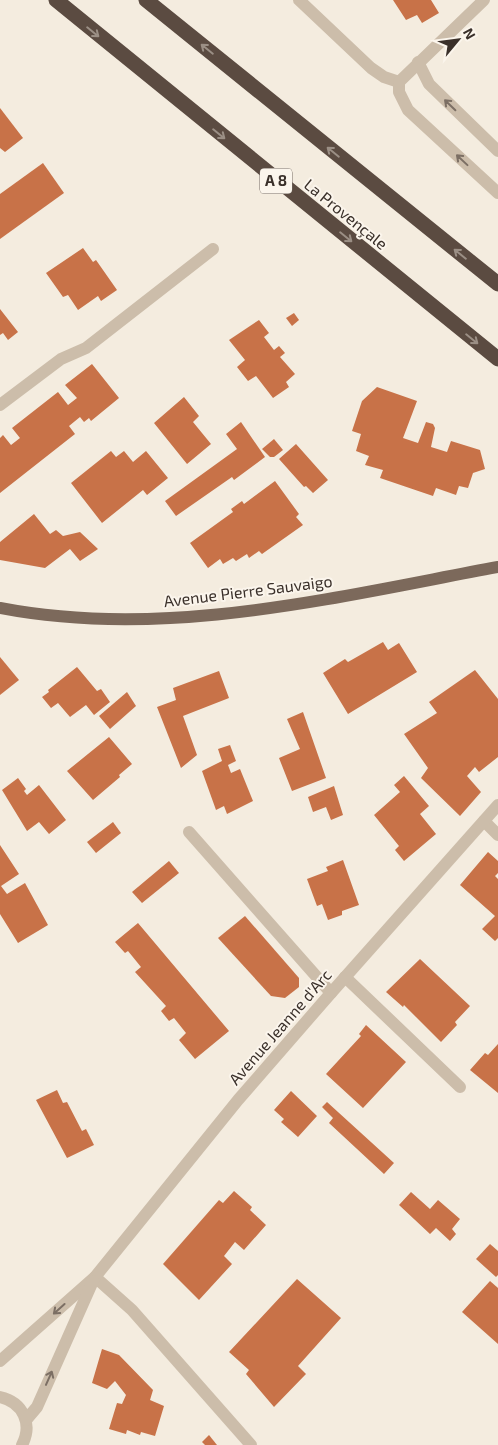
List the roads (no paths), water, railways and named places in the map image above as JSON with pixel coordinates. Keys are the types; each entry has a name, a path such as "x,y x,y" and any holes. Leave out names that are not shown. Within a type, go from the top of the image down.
{"highway":[{"name":"La Provençale","path":"56,0 498,359"},
{"path":"146,0 498,284"}],"main road":[{"name":"Avenue Pierre Sauvaigo","path":"0,608 84,620 150,619 257,610 498,567"}],"street":[{"path":"299,0 371,68 384,77 399,82"},
{"path":"484,0 399,82 399,92 408,110 498,193"},
{"path":"418,62 429,84 498,151"},
{"path":"0,405 61,359 86,348 214,249"},
{"name":"Avenue Jeanne d'Arc","path":"0,1361 95,1276 216,1127 345,977 498,805"},
{"path":"484,821 498,835"},
{"path":"189,832 331,993"},
{"path":"345,977 460,1086"},
{"path":"95,1276 132,1310 252,1445"},
{"name":"Avenue Jeanne d'Arc","path":"22,1445 26,1426 37,1407 95,1276"},
{"path":"0,1396 16,1404 35,1445"}]}
